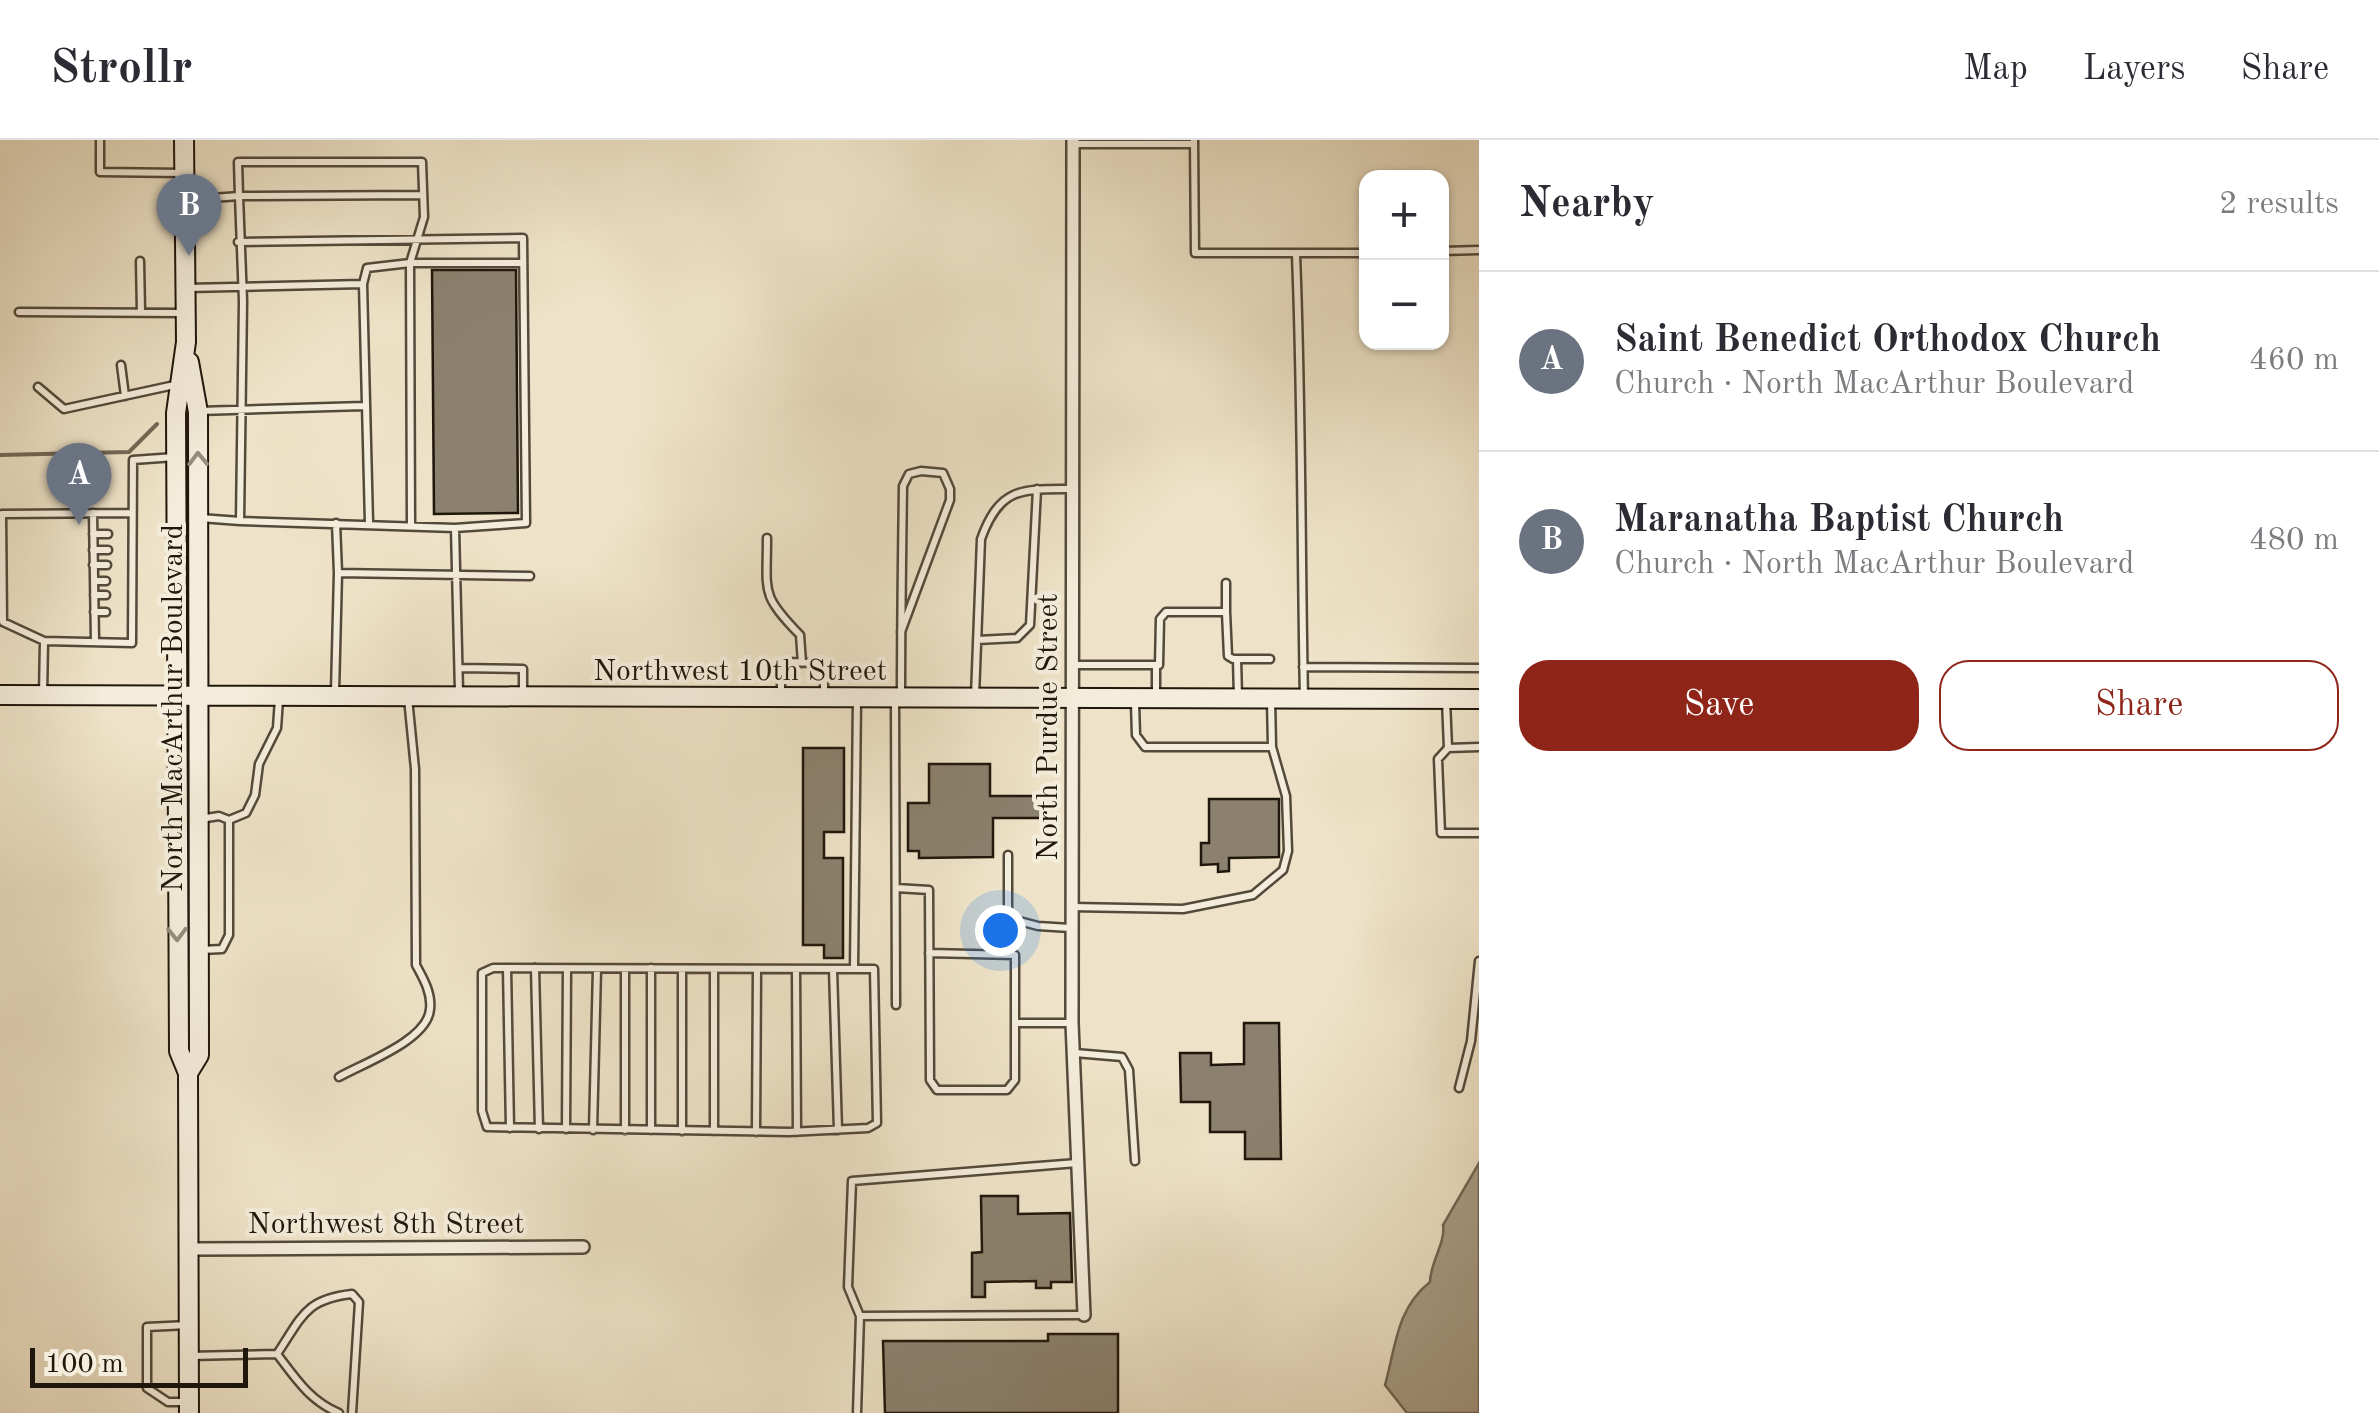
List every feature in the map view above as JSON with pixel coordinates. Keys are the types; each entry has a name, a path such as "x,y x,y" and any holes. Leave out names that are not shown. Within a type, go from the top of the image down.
{"main road":[{"name":"North MacArthur Boulevard","path":"184,140 186,342 176,412 174,696 178,1051 188,1073 189,1407"},
{"name":"North MacArthur Boulevard","path":"186,342 198,411 200,818 199,1055 188,1073"},
{"name":"Northwest 10th Street","path":"0,695 1479,699"}],"street":[{"name":"North Purdue Street","path":"1073,142 1072,1023 1084,1315"},
{"name":"Northwest 8th Street","path":"188,1250 583,1247"}],"lane":[{"path":"100,140 100,172 184,172"},
{"path":"1073,142 1194,142 1194,253 1359,253"},
{"path":"240,521 242,287 238,162 422,162 424,217 410,263 412,526"},
{"path":"184,200 422,195"},
{"path":"199,518 456,528 526,523 522,238 238,242"},
{"path":"1449,251 1479,250"},
{"path":"1296,255 1304,698"},
{"path":"140,262 141,312"},
{"path":"369,524 364,406 367,268 410,263 523,263"},
{"path":"185,288 364,284"},
{"path":"19,312 186,312"},
{"path":"122,366 124,396"},
{"path":"38,386 64,410 180,384"},
{"path":"198,411 364,406"},
{"path":"132,513 2,514 3,622 44,641 132,643 132,513 132,460 176,456"},
{"path":"896,1005 898,698 903,486 908,474 921,470 944,473 950,500 901,632"},
{"path":"977,640 1017,638 1030,625 1037,488"},
{"path":"975,698 980,539 986,526 1004,499 1014,493 1037,488 1073,488"},
{"path":"93,513 94,642"},
{"path":"335,696 336,523"},
{"path":"456,528 460,698"},
{"path":"93,534 108,534"},
{"path":"120,534 132,534"},
{"path":"767,538 767,594 776,610 800,635 802,662"},
{"path":"93,550 108,550"},
{"path":"120,550 132,550"},
{"path":"120,564 132,564"},
{"path":"94,565 107,565"},
{"path":"338,573 530,576"},
{"path":"94,580 106,580"},
{"path":"119,580 132,580"},
{"path":"1226,583 1228,656 1270,659"},
{"path":"94,595 106,595"},
{"path":"120,595 132,595"},
{"path":"94,612 106,612"},
{"path":"119,612 132,612"},
{"path":"1156,698 1160,619 1166,612 1226,612"},
{"path":"43,695 44,641"},
{"path":"1237,659 1238,698"},
{"path":"781,698 782,668 787,662 820,663 824,669 824,698"},
{"path":"1073,666 1156,666"},
{"path":"1303,667 1479,668"},
{"path":"459,668 523,668 524,697"},
{"path":"200,818 219,816 230,820 246,813 255,795 259,764 277,728 280,696"},
{"path":"338,1077 411,1038 426,1026 430,1008 428,992 416,965 414,768 408,697"},
{"path":"854,968 858,698"},
{"path":"1135,698 1136,735 1145,746 1272,747"},
{"path":"1072,907 1183,909 1253,895 1283,870 1288,851 1286,796 1272,747 1271,698"},
{"path":"1446,699 1448,748 1438,759 1441,833 1479,833"},
{"path":"1448,748 1479,747"},
{"path":"200,950 222,950 228,935 230,820"},
{"path":"1008,855 1008,918 1038,926 1072,928"},
{"path":"896,888 928,890 930,1080 937,1090 1007,1090 1015,1080 1015,954 929,953"},
{"path":"1459,1088 1471,1042 1479,961"},
{"path":"492,968 854,968 874,969 879,1108 877,1123 868,1128 714,1132 488,1126 482,1110 482,973 492,968"},
{"path":"508,968 510,1128"},
{"path":"535,968 539,1129"},
{"path":"625,968 626,1130"},
{"path":"651,1130 652,968"},
{"path":"833,968 838,1130"},
{"path":"566,1129 568,969"},
{"path":"593,1130 598,969"},
{"path":"682,969 682,1131"},
{"path":"714,970 714,1132"},
{"path":"756,1132 757,970"},
{"path":"796,970 797,1132"},
{"path":"1015,1023 1072,1023"},
{"path":"1073,1052 1122,1057 1129,1070 1134,1160"},
{"path":"857,1413 860,1316 848,1287 852,1181 1078,1163"},
{"path":"278,1354 303,1315 324,1297 352,1294 358,1302 352,1413"},
{"path":"860,1316 1084,1315"},
{"path":"189,1325 148,1326 147,1388 168,1402 189,1407"},
{"path":"189,1356 278,1354"},
{"path":"278,1354 303,1389 320,1405 339,1413"}],"shaded area":[{"path":"1479,1163 1479,1413 1407,1413 1385,1385 1399,1329 1410,1304 1430,1282 1443,1225"}],"building":[{"path":"432,270 516,270 518,513 434,514"},
{"path":"803,748 844,748 844,832 824,832 824,858 843,858 843,958 824,958 824,945 803,945"},
{"path":"929,764 990,764 990,796 1049,796 1049,818 993,818 993,857 919,858 919,851 908,851 908,803 929,803"},
{"path":"1209,799 1279,799 1279,857 1229,858 1229,871 1218,872 1218,864 1201,865 1201,843 1209,843"},
{"path":"1244,1023 1279,1023 1281,1159 1245,1159 1245,1132 1210,1132 1210,1102 1181,1102 1180,1053 1211,1053 1211,1065 1244,1064"},
{"path":"981,1196 1018,1196 1018,1214 1070,1213 1072,1282 1051,1282 1051,1288 1036,1288 1036,1281 985,1282 985,1297 972,1297 972,1253 982,1252"},
{"path":"1048,1334 1118,1334 1118,1413 885,1413 883,1341 1048,1341"}],"waterway":[{"path":"0,455 129,452 157,424"}],"place":[{"name":"Maranatha Baptist Church","path":"189,256"},
{"name":"Saint Benedict Orthodox Church","path":"79,525"}]}
